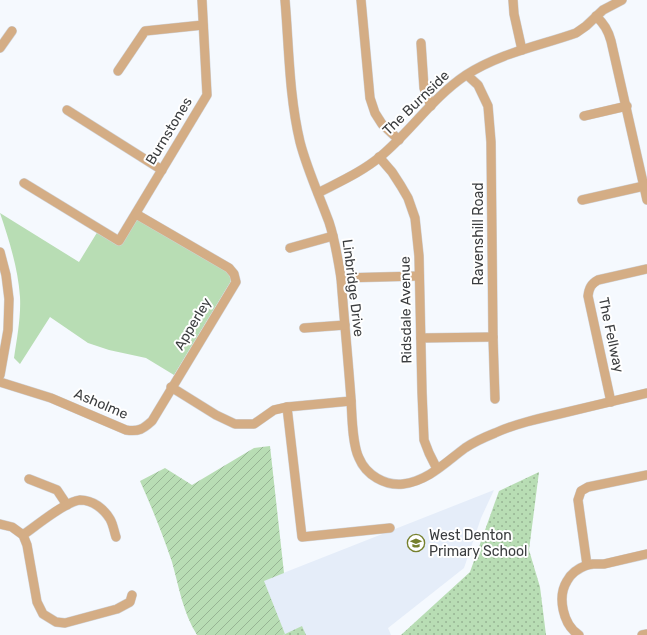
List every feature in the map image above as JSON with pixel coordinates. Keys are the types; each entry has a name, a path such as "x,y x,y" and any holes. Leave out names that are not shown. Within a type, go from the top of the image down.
{"street":[{"name":"Burnstones","path":"24,183 120,241 207,95 202,0"},
{"name":"Linbridge Drive","path":"285,0 292,87 301,143 333,236 341,278 352,424 356,452 364,467 380,481 390,484 402,484 414,481 438,470 466,448 487,436 506,428 529,421 647,393"},
{"path":"361,0 370,98 375,113 382,124 399,140"},
{"path":"513,0 514,14 522,50"},
{"name":"The Burnside","path":"318,193 354,174 380,157 399,140 447,90 467,75 499,58 576,33 603,10 622,0"},
{"path":"596,16 608,31 611,41 647,200"},
{"path":"118,71 145,31 203,25"},
{"path":"0,48 12,31"},
{"path":"421,43 424,88 431,106"},
{"name":"Ravenshill Road","path":"467,75 478,85 488,106 491,142 495,400"},
{"path":"584,116 626,106"},
{"path":"67,110 162,170"},
{"name":"Ridsdale Avenue","path":"380,157 402,186 415,218 419,256 424,440 438,470"},
{"path":"582,200 644,186"},
{"name":"Apperley","path":"136,214 229,268 234,274 236,282 171,387"},
{"path":"290,248 333,236"},
{"path":"0,252 6,275 9,300 8,330 0,375"},
{"name":"The Fellway","path":"611,402 588,296 589,288 598,280 647,269"},
{"path":"341,278 419,276"},
{"path":"304,328 345,325"},
{"path":"421,338 493,337"},
{"name":"Asholme","path":"0,382 52,398 126,430 135,432 144,428 152,421 171,387"},
{"path":"171,387 216,415 235,424 254,424 274,410 287,407 351,401"},
{"path":"287,407 302,537 390,528"},
{"path":"586,565 578,500 581,492 588,487 647,475"},
{"path":"29,478 57,490 67,504"},
{"path":"23,535 67,504 79,500 91,502 103,509 111,521 116,537"},
{"path":"0,524 12,527 23,535 27,545 37,602 43,614 56,622 65,622 117,609 130,602 132,595"},
{"path":"579,635 567,622 563,610 562,595 566,581 574,572 586,565 604,564 647,554"},
{"path":"642,635 647,634"}],"shaded area":[{"name":"West Denton Primary School","path":"494,490 481,518 464,568 388,628 391,635 283,635 285,634 263,581"}],"green space":[{"path":"0,213 79,262 98,231 120,245 137,220 145,222 226,270 231,281 174,375 146,358 109,350 88,343 50,317 20,364 14,358 20,312 19,286 13,254"},
{"path":"270,446 284,573 264,581 285,634 197,635 188,618 169,552 140,481 165,468 192,485 254,448"},
{"path":"539,472 529,550 540,587 546,635 401,635 470,572 499,491"},
{"path":"302,626 306,635 283,635"}],"place":[{"name":"West Denton Primary School","path":"416,543"}]}
